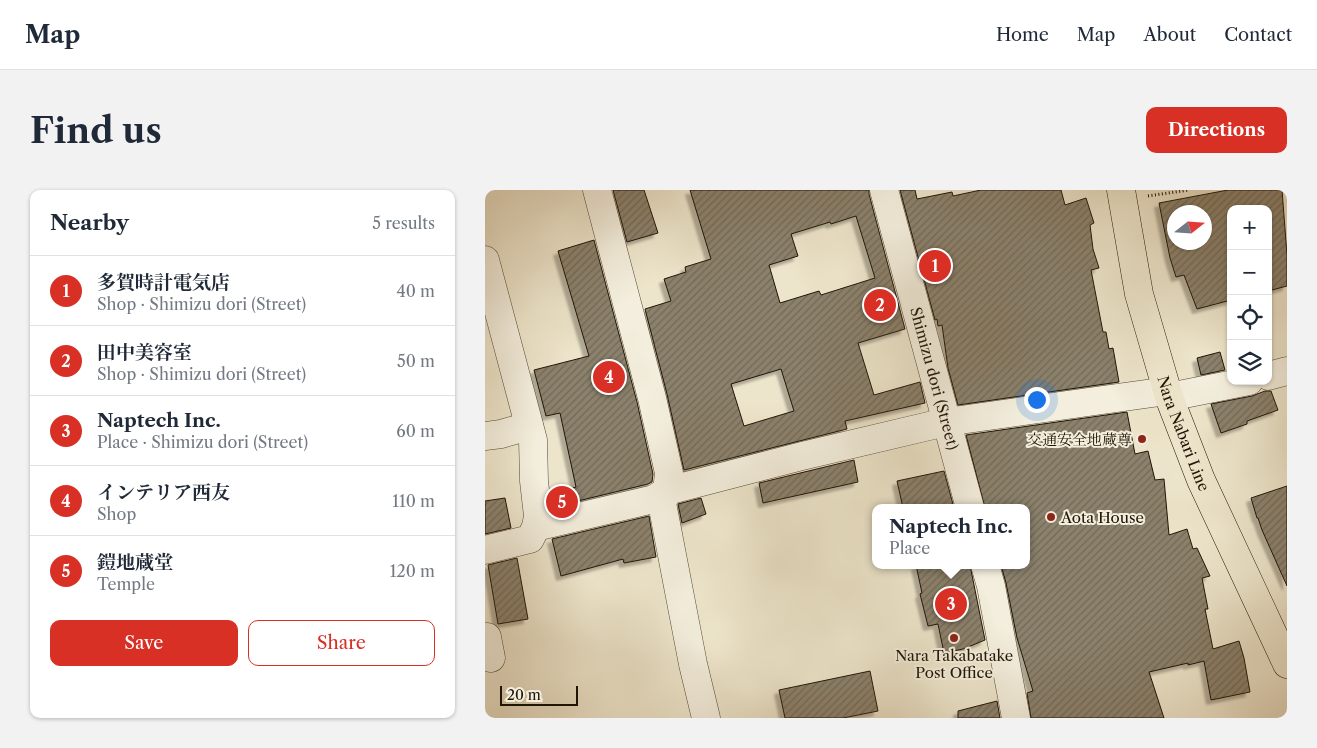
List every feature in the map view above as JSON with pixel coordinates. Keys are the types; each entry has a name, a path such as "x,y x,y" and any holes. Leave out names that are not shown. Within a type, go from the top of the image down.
{"main road":[{"name":"Nara Nabari Line","path":"1121,195 1139,294 1168,394 1201,480 1287,664"}],"street":[{"path":"597,190 669,473 667,491 662,503 693,664 706,718"},
{"name":"Shimizu dori (Street)","path":"884,190 968,504"},
{"path":"485,260 533,440 533,481 538,516 536,527 530,539 485,550"},
{"path":"1272,375 1287,371"},
{"path":"536,527 655,499 667,491 802,456 946,422 1168,394 1227,385"},
{"path":"485,436 501,434 529,426"},
{"path":"986,569 1016,718"}],"path":[{"path":"1121,195 1189,190"}],"building":[{"path":"613,190 644,190 658,233 627,242"},
{"path":"690,190 869,190 905,329 858,343 874,395 920,382 925,403 845,421 847,429 684,470 645,309 671,301 664,279 686,272 685,267 711,259","holes":["856,216 875,278 821,295 819,291 780,303 769,265 798,256 791,234","781,369 794,411 744,426 731,384"]},
{"path":"900,190 915,190 917,199 952,192 953,196 981,190 1061,190 1065,205 1086,198 1094,223 1090,225 1093,249 1099,268 1091,270 1103,332 1106,332 1109,349 1113,348 1119,382 958,405 948,368 942,325 938,326 937,319 935,320"},
{"path":"1228,190 1282,190 1287,255 1287,286 1272,290 1272,205 1227,205 1227,301 1197,309 1184,275 1176,277 1168,250 1212,250 1212,205 1167,205 1167,243 1159,203"},
{"path":"594,240 637,402 653,474 652,482 553,507 551,495 576,487 560,413 546,416 534,370 589,356 558,251"},
{"path":"1220,352 1225,370 1201,375 1197,358"},
{"path":"1265,391 1271,391 1278,410 1221,433 1211,404 1252,396"},
{"path":"1127,412 1135,454 1148,451 1155,480 1164,479 1169,535 1187,529 1193,549 1197,548 1210,576 1202,578 1208,609 1205,609 1213,649 1239,641 1250,692 1211,700 1204,661 1149,672 1164,718 1031,718 1027,693 1033,691 1017,638 1002,569 1030,569 1030,504 984,504 966,435"},
{"path":"854,460 858,482 763,503 759,483"},
{"path":"944,471 953,504 902,504 897,481"},
{"path":"1287,486 1287,586 1257,518 1251,498"},
{"path":"505,498 511,528 485,534 485,501"},
{"path":"701,498 706,514 682,523 678,504"},
{"path":"649,516 656,557 624,563 623,559 561,576 552,539"},
{"path":"517,558 528,619 498,624 488,565"},
{"path":"917,569 971,569 985,640 963,649 944,653 938,624 928,626 920,594 922,593"},
{"path":"870,671 878,711 843,718 785,718 779,690"},
{"path":"997,701 1000,718 958,718 958,711"}],"place":[{"name":"多賀時計電気店","path":"935,266"},
{"name":"田中美容室","path":"880,305"},
{"name":"インテリア西友","path":"609,377"},
{"name":"交通安全地蔵尊","path":"1142,439"},
{"name":"鎧地蔵堂","path":"562,502"},
{"name":"Aota House","path":"1051,517"},
{"name":"Naptech Inc.","path":"951,604"},
{"name":"Nara Takabatake Post Office","path":"954,638"}]}
